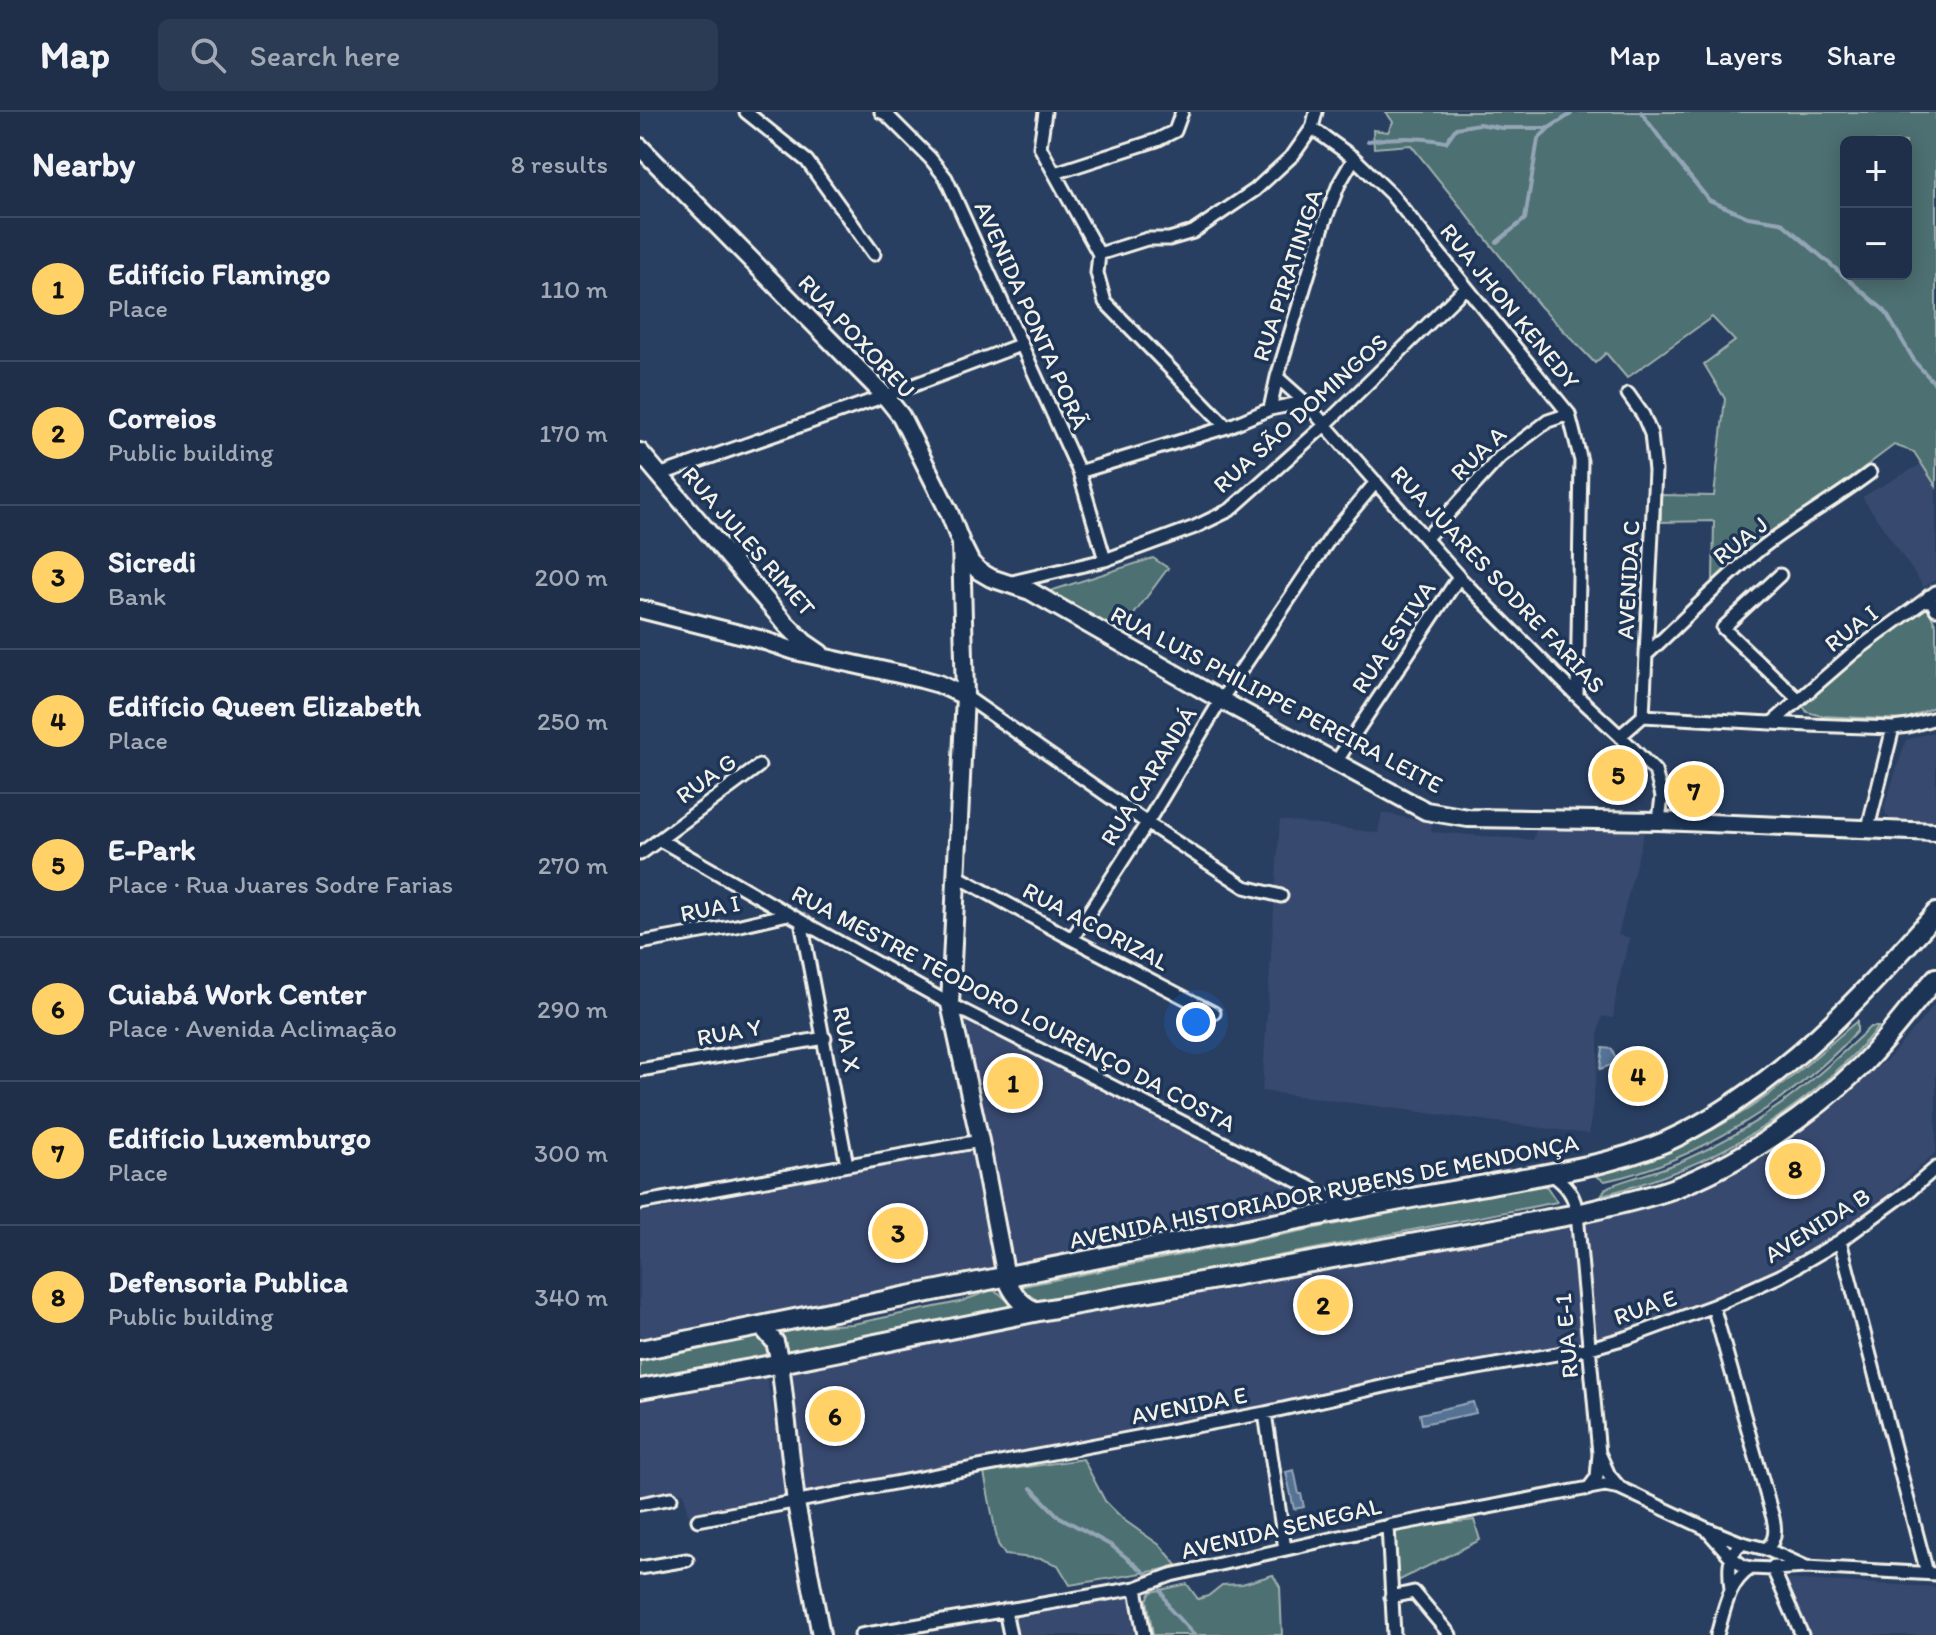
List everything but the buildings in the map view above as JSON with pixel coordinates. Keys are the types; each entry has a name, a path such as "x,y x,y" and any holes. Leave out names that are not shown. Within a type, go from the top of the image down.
{"main road":[{"name":"AVENIDA HISTORIADOR RUBENS DE MENDONÇA","path":"640,1350 1600,1163 1645,1149 1680,1135 1752,1092 1796,1057 1868,989 1936,913"},
{"path":"640,1389 1039,1311 1577,1214 1673,1189 1725,1165 1809,1110 1858,1069 1936,978"}],"street":[{"path":"746,112 807,161 874,254"},
{"path":"1045,112 1040,147 1099,254 1097,273 1105,302 1227,427"},
{"path":"1055,173 1157,140 1175,131 1182,112"},
{"path":"1099,254 1147,239 1169,239 1193,232 1255,190 1293,155 1312,128 1316,112"},
{"name":"AVENIDA PONTA PORÃ","path":"884,113 946,178 1079,472 1105,560"},
{"name":"RUA JHON KENEDY","path":"1312,128 1354,158 1391,194 1569,414 1581,461 1577,696"},
{"name":"RUA POXOREU","path":"640,147 885,396 901,416 961,543 965,696 950,1004 1006,1277"},
{"name":"RUA PIRATINIGA","path":"1270,409 1331,203 1354,158"},
{"name":"RUA SÃO DOMINGOS","path":"1007,583 1105,560 1195,527 1230,510 1325,425 1466,287"},
{"path":"659,475 1020,345"},
{"name":"RUA JUARES SODRE FARIAS","path":"1277,377 1305,402 1459,577 1655,771 1662,796 1659,821"},
{"name":"AVENIDA C","path":"1628,394 1643,415 1651,434 1655,471 1643,716"},
{"path":"1079,472 1227,427 1270,409 1305,402"},
{"name":"RUA A","path":"1426,538 1500,457 1548,421 1569,414"},
{"name":"RUA JULES RIMET","path":"640,452 786,624 825,658"},
{"name":"RUA J","path":"1647,654 1766,545 1870,473"},
{"name":"RUA CARANDÁ","path":"1072,939 1221,700 1335,531 1376,482"},
{"name":"RUA LUIS PHILIPPE PEREIRA LEITE","path":"961,543 971,563 991,578 1030,591 1221,700 1426,811 1468,818 1659,821 1936,832"},
{"path":"1780,575 1723,628 1798,701 1809,725"},
{"name":"RUA ESTIVA","path":"1336,762 1459,577"},
{"path":"1932,594 1936,609"},
{"name":"RUA I","path":"1772,723 1853,653 1932,594"},
{"path":"640,609 795,651 939,684 965,696 1245,887 1281,896"},
{"path":"759,639 772,637 786,624"},
{"path":"1620,736 1643,716 1893,728 1936,718"},
{"path":"1868,828 1893,728"},
{"name":"RUA G","path":"640,854 759,766"},
{"name":"RUA MESTRE TEODORO LOURENÇO DA COSTA","path":"660,840 950,1004 1352,1209"},
{"name":"RUA ACORIZAL","path":"957,876 1214,1013"},
{"name":"RUA I","path":"640,943 788,914"},
{"name":"RUA X","path":"801,921 847,1165"},
{"name":"RUA Y","path":"640,1070 825,1038"},
{"path":"640,1203 980,1141"},
{"name":"AVENIDA B","path":"1713,1306 1780,1276 1840,1241 1936,1168"},
{"path":"1550,1173 1567,1187 1576,1204 1577,1214"},
{"name":"RUA E-1","path":"1577,1214 1599,1454 1597,1477 1588,1489"},
{"path":"1840,1241 1931,1574"},
{"path":"1006,1277 1019,1299 1039,1311"},
{"path":"1713,1306 1775,1524 1773,1541 1766,1549"},
{"name":"RUA E","path":"1590,1348 1713,1306"},
{"path":"761,1326 775,1342 780,1362 796,1503 821,1635"},
{"name":"AVENIDA E","path":"796,1503 1265,1413 1416,1379 1590,1348"},
{"path":"1265,1413 1285,1549"},
{"name":"RUA E-1","path":"1599,1454 1609,1475 1620,1488"},
{"name":"AVENIDA SENEGAL","path":"861,1635 1136,1588 1171,1575 1388,1526 1605,1485 1620,1488 1705,1528 1806,1567"},
{"path":"640,1504 671,1498"},
{"path":"698,1520 796,1503"},
{"path":"1388,1526 1394,1635"},
{"name":"AVENIDA SENEGAL","path":"1705,1528 1731,1557 1751,1568 1806,1567 1931,1574"},
{"path":"1717,1635 1731,1589 1731,1557 1742,1543"},
{"path":"1779,1555 1773,1569 1802,1635"},
{"path":"640,1568 687,1560"},
{"path":"1731,1589 1741,1575 1751,1568"},
{"path":"1136,1588 1144,1635"},
{"path":"1391,1597 1414,1592 1450,1635"},
{"path":"1005,1610 1010,1635"}],"shaded area":[{"path":"1922,464 1936,486 1936,579 1924,587 1862,497"},
{"path":"1936,731 1936,822 1892,820 1884,808 1906,740"},
{"path":"1382,813 1432,823 1431,832 1533,840 1537,827 1644,832 1618,935 1629,938 1613,1018 1602,1016 1598,1035 1589,1134 1262,1091 1280,820 1378,833"},
{"path":"1936,1003 1936,1152 1879,1203 1805,1255 1734,1291 1597,1339 1581,1216 1663,1194 1831,1105 1889,1058"},
{"path":"963,1006 1332,1206 1010,1264"},
{"path":"1603,1048 1612,1049 1620,1062 1600,1069"},
{"path":"978,1148 1003,1275 640,1344 640,1213"},
{"path":"1569,1219 1584,1344 804,1496 787,1371"},
{"path":"766,1375 790,1498 688,1515 684,1492 640,1500 640,1399"},
{"path":"1473,1402 1476,1413 1422,1424 1420,1414"},
{"path":"1294,1470 1304,1507 1294,1509 1286,1472"},
{"path":"1781,1579 1936,1587 1936,1635 1806,1635"},
{"path":"1132,1592 1140,1635 1017,1635 1013,1616"}],"green space":[{"path":"1386,112 1936,112 1936,486 1914,452 1894,445 1713,581 1714,521 1661,522 1661,495 1714,496 1725,399 1704,364 1735,341 1712,317 1627,378 1606,353 1595,363 1540,306 1411,145 1374,148 1373,130 1388,132 1393,122"},
{"path":"1153,558 1168,568 1121,632 1050,591"},
{"path":"1926,605 1936,625 1936,706 1904,720 1822,716 1807,712 1803,706 1825,681"},
{"path":"1857,1021 1857,1031 1833,1056 1805,1080 1742,1124 1708,1143 1639,1172 1605,1181 1596,1176 1663,1153 1727,1122 1779,1087"},
{"path":"1870,1027 1878,1027 1850,1058 1788,1111 1754,1133 1680,1170 1602,1195 1610,1186 1680,1162 1758,1120 1804,1087"},
{"path":"1539,1184 1547,1187 1557,1202 1036,1303 1013,1288"},
{"path":"992,1290 1012,1305 1011,1308 788,1351 773,1332 853,1324 959,1302"},
{"path":"759,1335 774,1354 640,1381 640,1358"},
{"path":"1083,1459 1105,1501 1124,1520 1161,1546 1177,1565 1070,1585 1058,1565 1042,1559 1005,1555 998,1544 984,1473"},
{"path":"1474,1520 1480,1540 1396,1582 1393,1529"},
{"path":"1273,1575 1280,1587 1282,1635 1153,1635 1147,1600 1151,1592 1187,1584 1198,1599 1208,1596 1222,1585 1242,1584"}],"waterway":[{"path":"1368,141 1407,138 1446,142 1456,128 1479,124 1502,128 1549,128 1570,112"},
{"path":"1641,112 1709,200 1748,217 1781,222 1885,311 1915,362 1936,385"},
{"path":"1497,242 1525,219 1538,139 1549,128"},
{"path":"1031,1488 1058,1516 1112,1546 1149,1576"},
{"path":"1161,1590 1170,1609 1194,1635"}],"place":[{"name":"E-Park","path":"1618,775"},
{"name":"Edifício Luxemburgo","path":"1694,791"},
{"name":"Edifício Queen Elizabeth","path":"1638,1076"},
{"name":"Edifício Flamingo","path":"1013,1083"},
{"name":"Defensoria Publica","path":"1795,1169"},
{"name":"Sicredi","path":"898,1233"},
{"name":"Correios","path":"1323,1305"},
{"name":"Cuiabá Work Center","path":"835,1416"}]}
